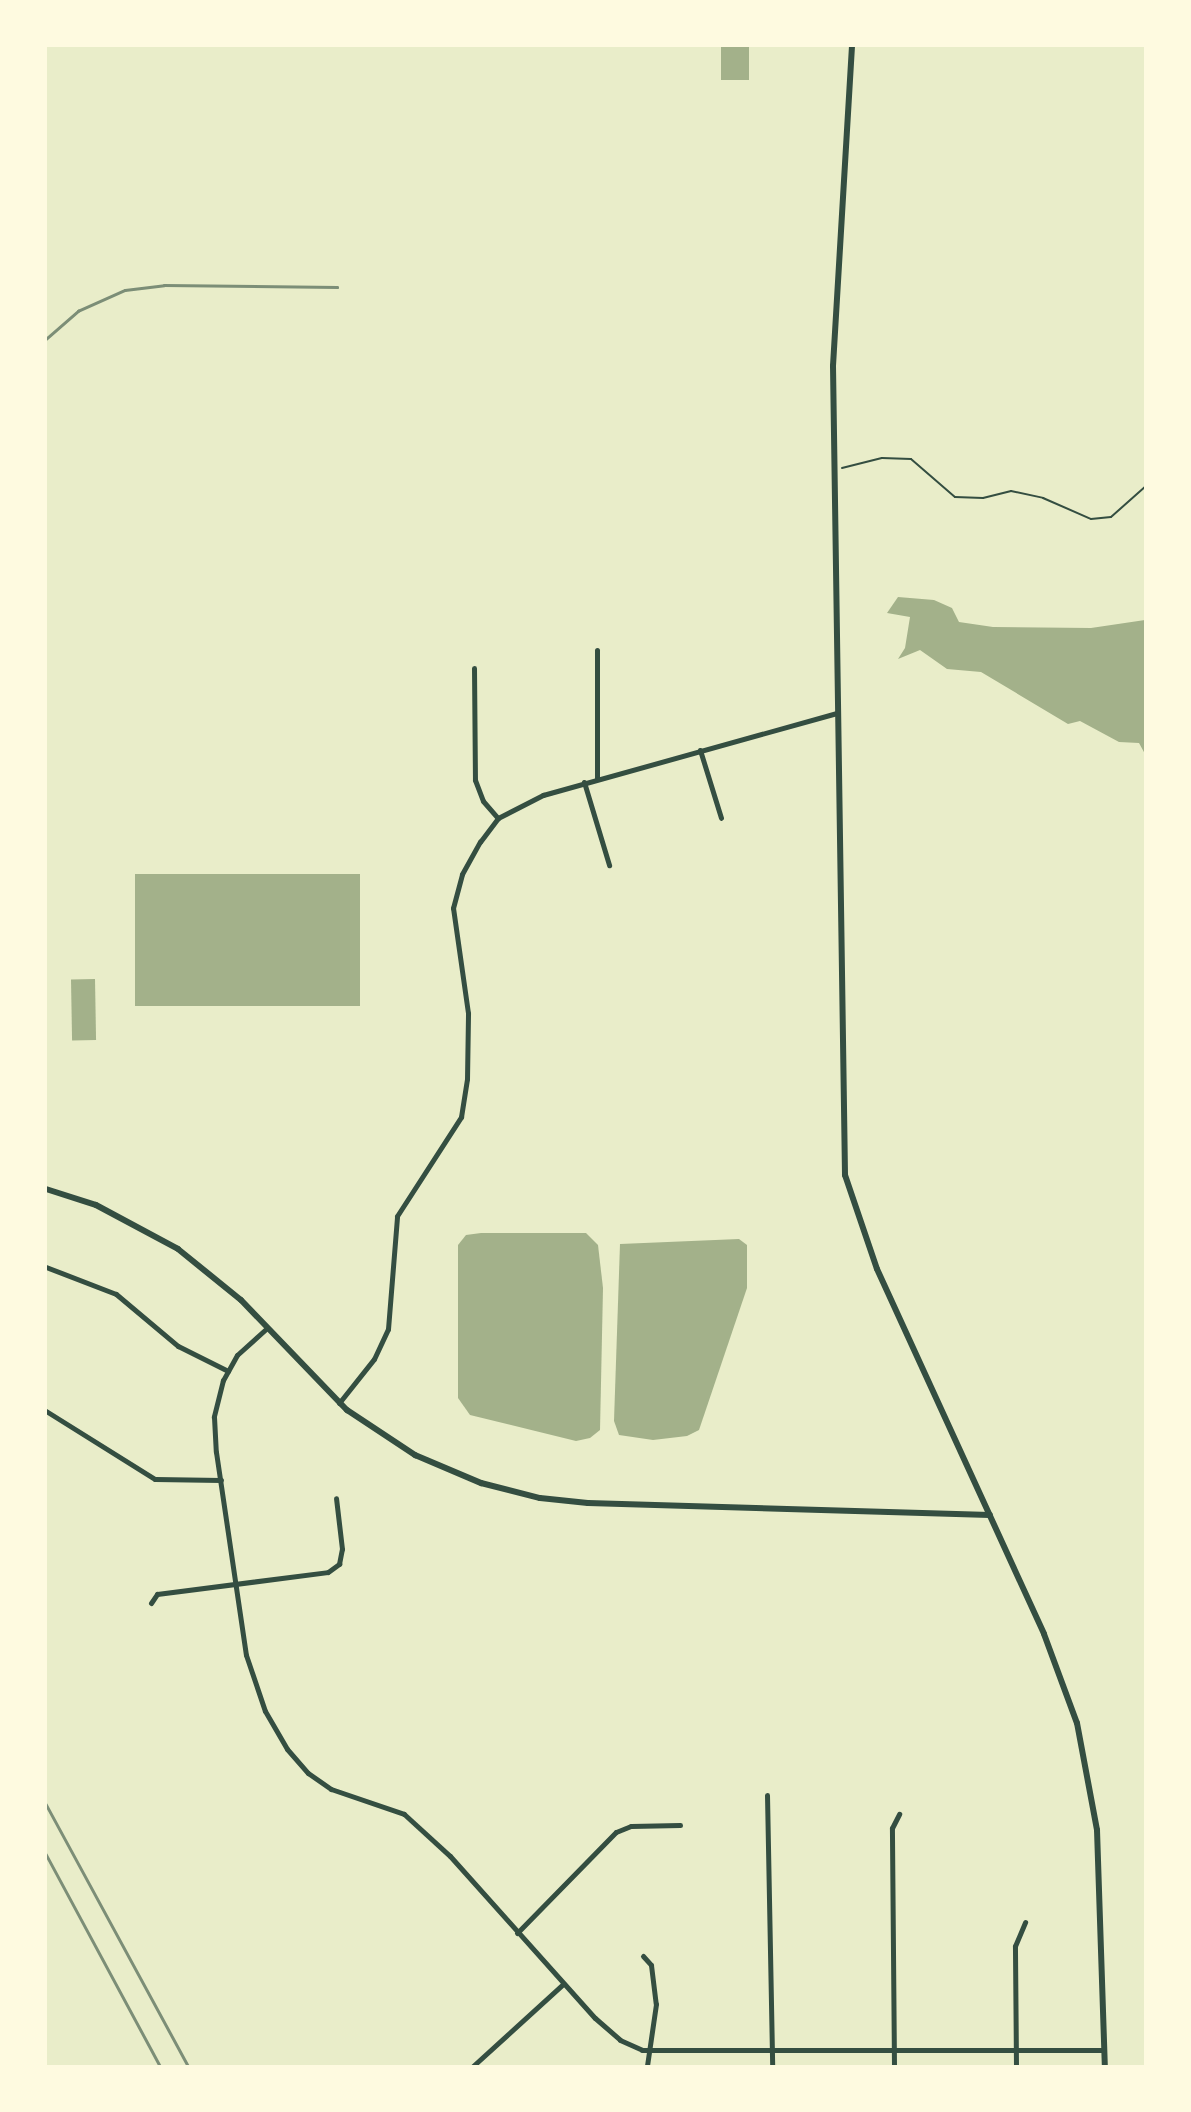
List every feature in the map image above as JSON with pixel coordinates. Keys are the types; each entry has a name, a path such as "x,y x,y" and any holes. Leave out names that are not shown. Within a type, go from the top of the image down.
{"street":[{"path":"852,46 837,268 834,470 845,1175 877,1269 1058,1665 1087,1764 1097,1830 1105,2067"},
{"path":"597,650 597,778"},
{"path":"474,668 474,780 483,801 498,818"},
{"path":"339,1402 373,1359 388,1329 397,1216 461,1117 467,1079 468,1013 453,908 462,874 498,818 531,800 584,782 837,713"},
{"path":"700,750 721,818"},
{"path":"584,782 609,865"},
{"path":"46,1189 96,1205 162,1238 212,1274 339,1402 372,1429 434,1464 481,1483 540,1498 588,1503 990,1515"},
{"path":"46,1267 116,1294 178,1346 228,1371"},
{"path":"267,1328 237,1355 228,1371 214,1417 220,1480 246,1655 265,1711 287,1749 331,1789 404,1814 450,1856 563,1984 620,2039 651,2052 1104,2050"},
{"path":"46,1410 155,1479 220,1480"},
{"path":"151,1603 157,1594 328,1572 340,1564 336,1498"},
{"path":"767,1795 772,2067"},
{"path":"894,2067 892,1828 899,1814"},
{"path":"517,1933 616,1832 631,1826 680,1825"},
{"path":"1016,2067 1015,1946 1025,1922"},
{"path":"643,1956 652,1965 656,2004 647,2067"},
{"path":"473,2067 563,1984"}],"path":[{"path":"834,470 882,458 911,459 955,496 983,498 1011,491 1043,498 1091,519 1111,517 1146,486"}],"shaded area":[{"path":"721,46 749,46 749,80 721,80"},
{"path":"898,597 934,600 952,608 959,622 993,627 1091,628 1145,620 1145,754 1139,743 1119,742 1080,721 1068,724 981,672 947,669 920,650 898,659 905,648 910,617 887,613"},
{"path":"135,874 360,874 360,1006 135,1006"},
{"path":"71,979 95,979 96,1040 72,1040"},
{"path":"586,1233 598,1245 603,1288 600,1430 590,1438 576,1441 470,1415 458,1398 458,1245 466,1235"},
{"path":"739,1239 747,1245 747,1288 699,1430 687,1436 653,1440 619,1435 614,1421 620,1244"}],"railway":[{"path":"46,339 78,311 125,290 164,285 337,287"},
{"path":"46,1804 188,2066"},
{"path":"46,1854 160,2066"}]}
